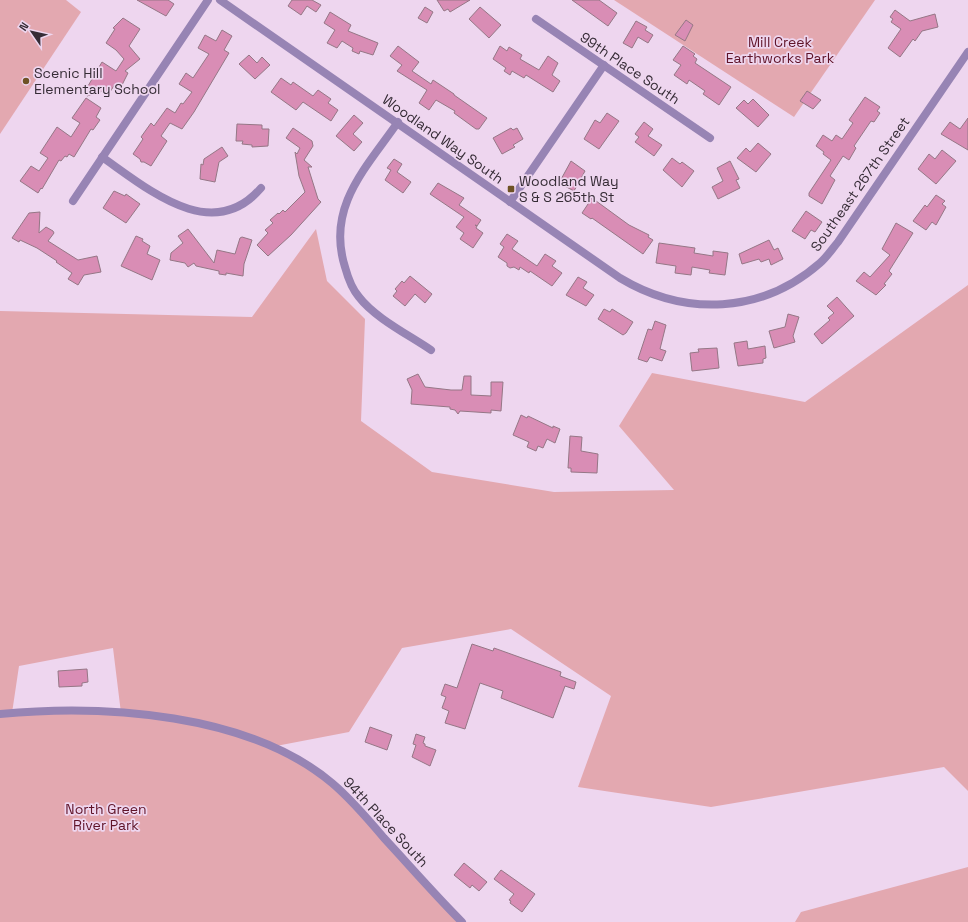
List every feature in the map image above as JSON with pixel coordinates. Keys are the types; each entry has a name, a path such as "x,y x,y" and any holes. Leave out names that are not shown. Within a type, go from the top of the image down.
{"street":[{"path":"73,201 208,0"},
{"name":"Woodland Way South","path":"220,0 398,122 620,278 654,295 670,300 707,305 747,301"},
{"name":"99th Place South","path":"536,19 710,138"},
{"name":"Southeast 267th Street","path":"747,301 771,294 794,282 820,263 838,242 968,52"},
{"path":"510,202 604,65"},
{"path":"398,122 349,192 343,211 339,235 342,259 350,281 359,298 373,311 430,350"},
{"path":"102,158 158,195 193,211 219,212 230,210 253,198 261,188"},
{"name":"94th Place South","path":"0,714 61,710 137,714 228,731 275,746 315,770 349,798 462,922"}],"green space":[{"name":"Scenic Hill Elementary School","path":"0,0 66,0 81,12 0,134"},
{"name":"Mill Creek Earthworks Park","path":"614,0 875,0 794,117"},
{"name":"North Green River Park","path":"316,229 327,281 365,319 361,421 432,472 554,492 674,490 619,426 652,373 805,402 968,285 968,791 944,767 711,807 578,787 611,696 511,629 402,648 349,732 276,746 324,776 462,922 0,922 0,311 252,317","holes":["113,648 121,713 12,713 19,666"]},
{"path":"968,867 968,922 795,922 801,912"}],"building":[{"path":"137,0 168,0 174,4 166,16"},
{"path":"292,0 312,0 321,5 316,12 307,6 301,15 288,6"},
{"path":"437,0 470,0 450,12 448,9 444,11"},
{"path":"572,0 599,0 617,13 608,26"},
{"path":"425,7 433,12 427,23 418,18"},
{"path":"480,7 501,25 489,38 469,19"},
{"path":"895,10 910,21 935,14 938,27 922,31 915,41 913,39 900,57 888,48 901,29 891,22 893,19 890,17"},
{"path":"330,12 351,25 348,31 378,43 373,55 360,51 359,54 352,51 353,48 342,41 337,48 327,43 335,30 324,23"},
{"path":"123,18 140,29 129,46 140,59 125,71 128,73 121,87 115,84 110,92 103,91 87,96 92,88 88,86 102,62 116,71 124,59 116,50 106,43 115,29 113,28"},
{"path":"686,20 693,25 685,41 675,35"},
{"path":"636,21 647,27 645,30 653,35 648,43 638,37 632,48 623,43"},
{"path":"222,30 232,36 224,50 229,53 194,112 182,129 170,123 161,136 167,141 151,166 141,162 140,159 133,154 143,139 141,137 151,123 154,126 167,108 175,113 181,103 183,104 192,92 179,84 186,73 193,78 209,54 198,48 205,35 216,41"},
{"path":"398,46 419,62 412,71 431,84 433,80 487,118 479,129 476,129 454,113 455,111 436,100 429,110 419,103 427,90 397,71 402,65 390,56"},
{"path":"500,46 507,51 509,47 522,55 520,59 539,70 548,56 558,63 552,75 560,81 553,92 526,75 524,78 512,71 510,75 504,71 506,68 493,59"},
{"path":"683,46 695,54 693,56 697,59 695,63 731,87 719,105 703,94 705,91 689,80 687,84 674,75 681,65 673,60"},
{"path":"249,55 257,63 262,57 270,65 255,79 239,64"},
{"path":"281,78 291,85 293,82 313,96 318,90 331,99 328,103 338,110 331,121 303,102 296,110 271,92"},
{"path":"807,91 821,100 813,109 800,101"},
{"path":"865,97 880,107 877,111 880,113 874,122 871,121 854,146 856,148 849,160 843,156 830,176 835,180 822,204 809,196 809,193 831,160 816,146 823,135 832,141 836,135 842,139 853,123 849,120"},
{"path":"86,98 101,108 96,117 100,120 93,130 91,129 74,157 69,154 61,161 59,160 42,189 41,188 38,193 20,181 31,166 39,171 48,158 40,153 57,127 71,137 80,123 72,118"},
{"path":"753,99 769,115 758,127 736,108 744,100 748,104"},
{"path":"607,113 619,121 599,149 584,139 595,120 600,123"},
{"path":"354,115 363,123 353,134 362,142 354,151 336,136"},
{"path":"968,118 968,150 941,134 950,122 960,129"},
{"path":"644,122 653,129 648,136 662,145 654,156 635,142 639,137 635,134"},
{"path":"237,124 262,125 262,129 269,129 268,146 252,147 252,145 242,144 243,141 236,141"},
{"path":"293,128 312,141 313,146 304,160 312,167 308,167 318,199 321,202 291,235 268,256 257,245 268,233 265,230 273,223 270,220 283,210 285,212 305,192 299,176 295,152 297,154 300,148 286,138"},
{"path":"511,128 513,130 517,128 523,139 513,145 515,147 502,154 493,138"},
{"path":"758,143 771,154 756,172 737,158 746,148 750,152"},
{"path":"222,147 228,156 219,162 215,182 200,179 201,164 203,165 204,159"},
{"path":"942,150 956,161 936,184 918,169 929,154 935,159"},
{"path":"672,158 680,164 682,162 694,171 682,187 663,170"},
{"path":"394,159 402,164 397,172 411,182 403,193 385,180 391,170 387,168"},
{"path":"571,161 585,171 574,191 559,183"},
{"path":"730,161 739,179 736,180 740,188 718,199 712,187 723,181 717,168"},
{"path":"438,183 464,198 459,205 481,220 476,228 483,233 473,248 460,239 464,233 456,227 464,217 430,194"},
{"path":"114,191 125,196 126,194 140,204 126,223 103,208"},
{"path":"936,195 945,201 942,204 946,207 936,225 932,222 926,230 913,221 925,205 927,207"},
{"path":"592,198 629,225 649,235 648,237 653,240 643,254 592,218 591,219 582,213"},
{"path":"806,211 822,222 815,232 811,230 805,239 792,231"},
{"path":"40,212 39,233 46,227 53,231 54,233 48,241 78,260 97,256 101,272 84,275 78,285 68,279 72,273 56,262 57,261 37,248 12,238 29,213"},
{"path":"896,223 913,233 889,271 892,274 884,284 886,285 876,295 856,281 864,272 870,277 890,255 882,249"},
{"path":"188,229 214,263 217,250 235,254 240,238 242,237 252,240 244,264 243,276 226,273 226,275 219,274 219,271 196,266 194,263 188,267 185,263 170,260 171,253 183,243 178,236"},
{"path":"507,234 518,241 512,249 537,266 545,254 556,261 552,266 562,273 552,286 530,271 529,273 520,267 519,270 514,267 510,268 507,266 507,263 498,257 504,247 500,244"},
{"path":"136,236 143,239 142,241 150,246 147,254 160,260 152,280 121,266"},
{"path":"769,240 774,250 778,248 783,259 771,265 769,259 761,262 759,259 742,264 739,254"},
{"path":"659,243 695,248 694,253 713,256 713,251 728,253 725,275 709,273 710,270 692,267 691,275 675,273 676,266 656,263"},
{"path":"410,276 432,294 425,303 415,294 405,306 393,296 397,291 395,289 402,281 404,283"},
{"path":"578,277 587,282 583,288 594,295 586,306 566,295"},
{"path":"837,297 854,316 822,344 814,334 830,320 828,318 834,313 827,306"},
{"path":"604,309 610,312 612,309 633,322 626,333 623,335 598,319"},
{"path":"788,314 799,317 793,336 795,342 774,348 769,331 785,327"},
{"path":"655,321 666,325 660,349 666,351 662,361 650,357 647,362 638,359 648,329 652,330"},
{"path":"747,341 748,349 765,346 766,358 763,359 763,363 738,366 734,343"},
{"path":"717,348 719,368 692,371 690,353 699,352 698,349"},
{"path":"418,374 425,387 451,390 462,390 464,376 471,376 471,395 491,396 491,382 503,382 501,411 491,410 491,413 460,411 458,414 455,410 450,409 450,407 411,404 412,390 407,379"},
{"path":"521,415 527,418 528,416 553,428 553,426 560,429 555,443 547,439 543,448 538,446 536,451 527,447 529,442 513,435"},
{"path":"570,436 582,437 581,451 598,454 597,473 571,472 571,468 568,468"},
{"path":"472,644 493,651 494,648 561,672 560,676 576,682 574,689 565,686 553,718 501,698 503,691 480,683 465,729 445,723 449,711 442,708 446,697 441,695 445,684 457,688"},
{"path":"87,669 88,682 82,683 82,686 59,687 58,671"},
{"path":"370,727 392,735 387,750 365,742"},
{"path":"416,734 425,737 423,743 425,746 436,750 430,766 412,757 416,745 413,744"},
{"path":"464,863 487,882 479,891 472,885 470,888 454,875"},
{"path":"501,870 535,894 522,912 510,903 511,901 509,900 514,894 494,879"}],"place":[{"name":"Scenic Hill Elementary School","path":"26,81"},
{"name":"Woodland Way S & S 265th St","path":"511,189"}]}
